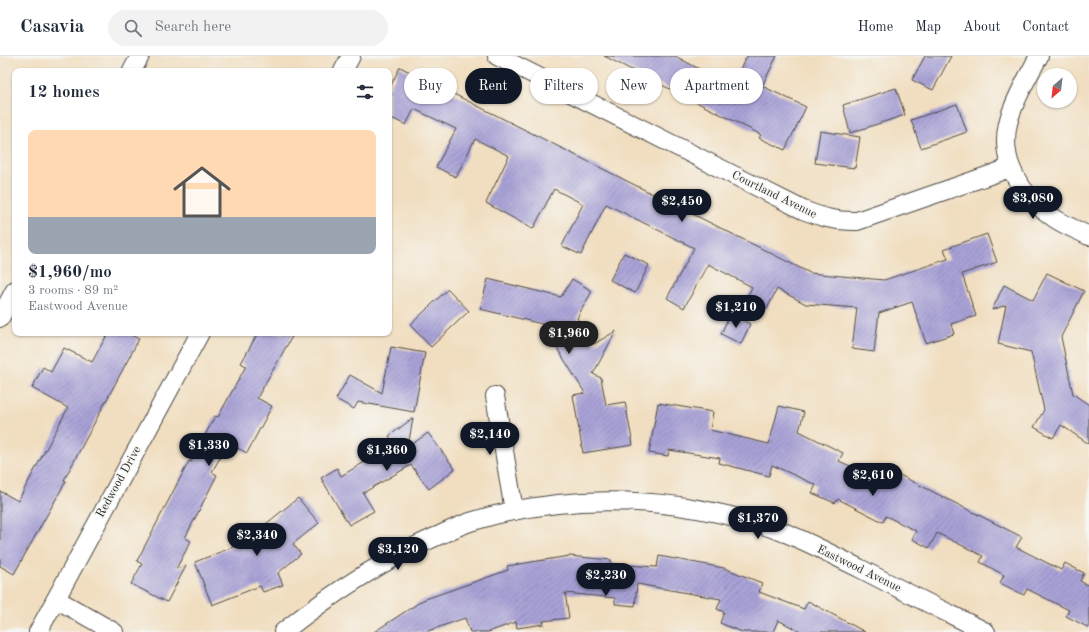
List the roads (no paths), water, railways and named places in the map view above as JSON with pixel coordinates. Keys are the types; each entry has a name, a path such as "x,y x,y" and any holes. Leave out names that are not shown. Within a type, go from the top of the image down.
{"street":[{"path":"345,68 351,56"},
{"name":"Courtland Avenue","path":"497,56 803,210 840,222 863,219 1010,168"},
{"path":"1039,56 1012,109 1007,130 1006,148 1010,168 1022,188 1037,205 1055,219 1089,236"},
{"path":"0,318 12,296"},
{"name":"Redwood Drive","path":"38,632 198,336"},
{"path":"495,396 514,511"},
{"name":"Eastwood Avenue","path":"283,632 325,599 393,557 470,522 514,511 557,503 602,501 644,502 691,507 736,517 784,532 986,632"},
{"path":"56,598 114,632"}]}
